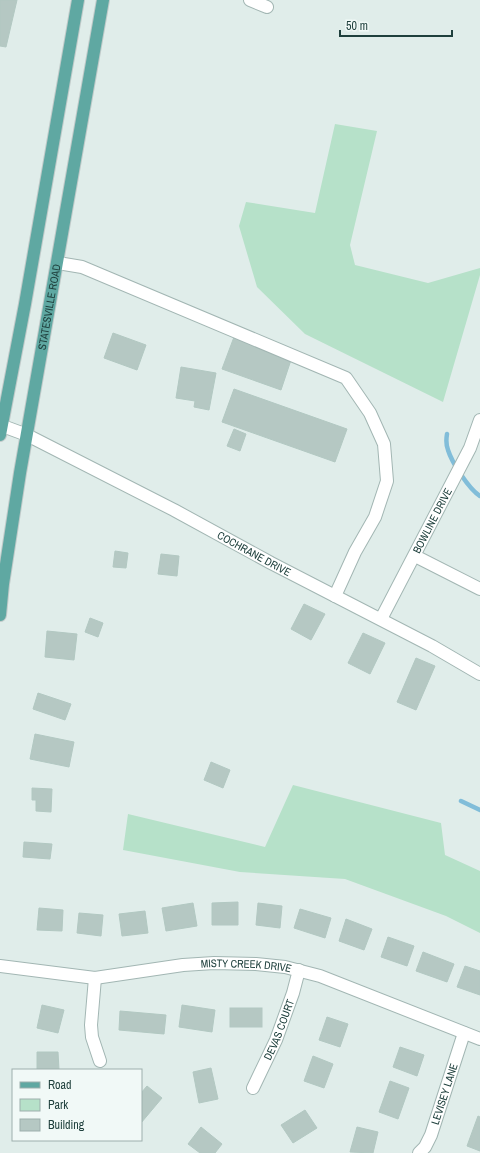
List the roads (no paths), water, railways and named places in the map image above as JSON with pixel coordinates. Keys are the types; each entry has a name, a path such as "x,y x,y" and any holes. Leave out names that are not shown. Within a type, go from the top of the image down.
{"main road":[{"path":"0,429 26,297 78,0"},
{"name":"STATESVILLE ROAD","path":"0,616 27,435 103,0"}],"street":[{"path":"250,0 267,6"},
{"path":"58,263 82,267 346,378 370,413 384,444 387,481 374,517 355,552 335,596"},
{"name":"BOWLINE DRIVE","path":"381,619 470,448 480,420"},
{"name":"COCHRANE DRIVE","path":"0,429 27,435 174,510 432,646 480,674"},
{"path":"414,556 480,589"},
{"name":"MISTY CREEK DRIVE","path":"0,966 95,978 183,965 214,963 256,964 299,970 320,976 480,1039"},
{"name":"DEVAS COURT","path":"253,1088 276,1040 294,993 299,970"},
{"path":"95,978 91,1025 92,1037 100,1061"},
{"name":"LEVISEY LANE","path":"419,1153 425,1147 431,1135 464,1032"}],"waterway":[{"path":"447,434 447,446 453,462 466,482 480,496"},
{"path":"461,801 480,810"}]}
